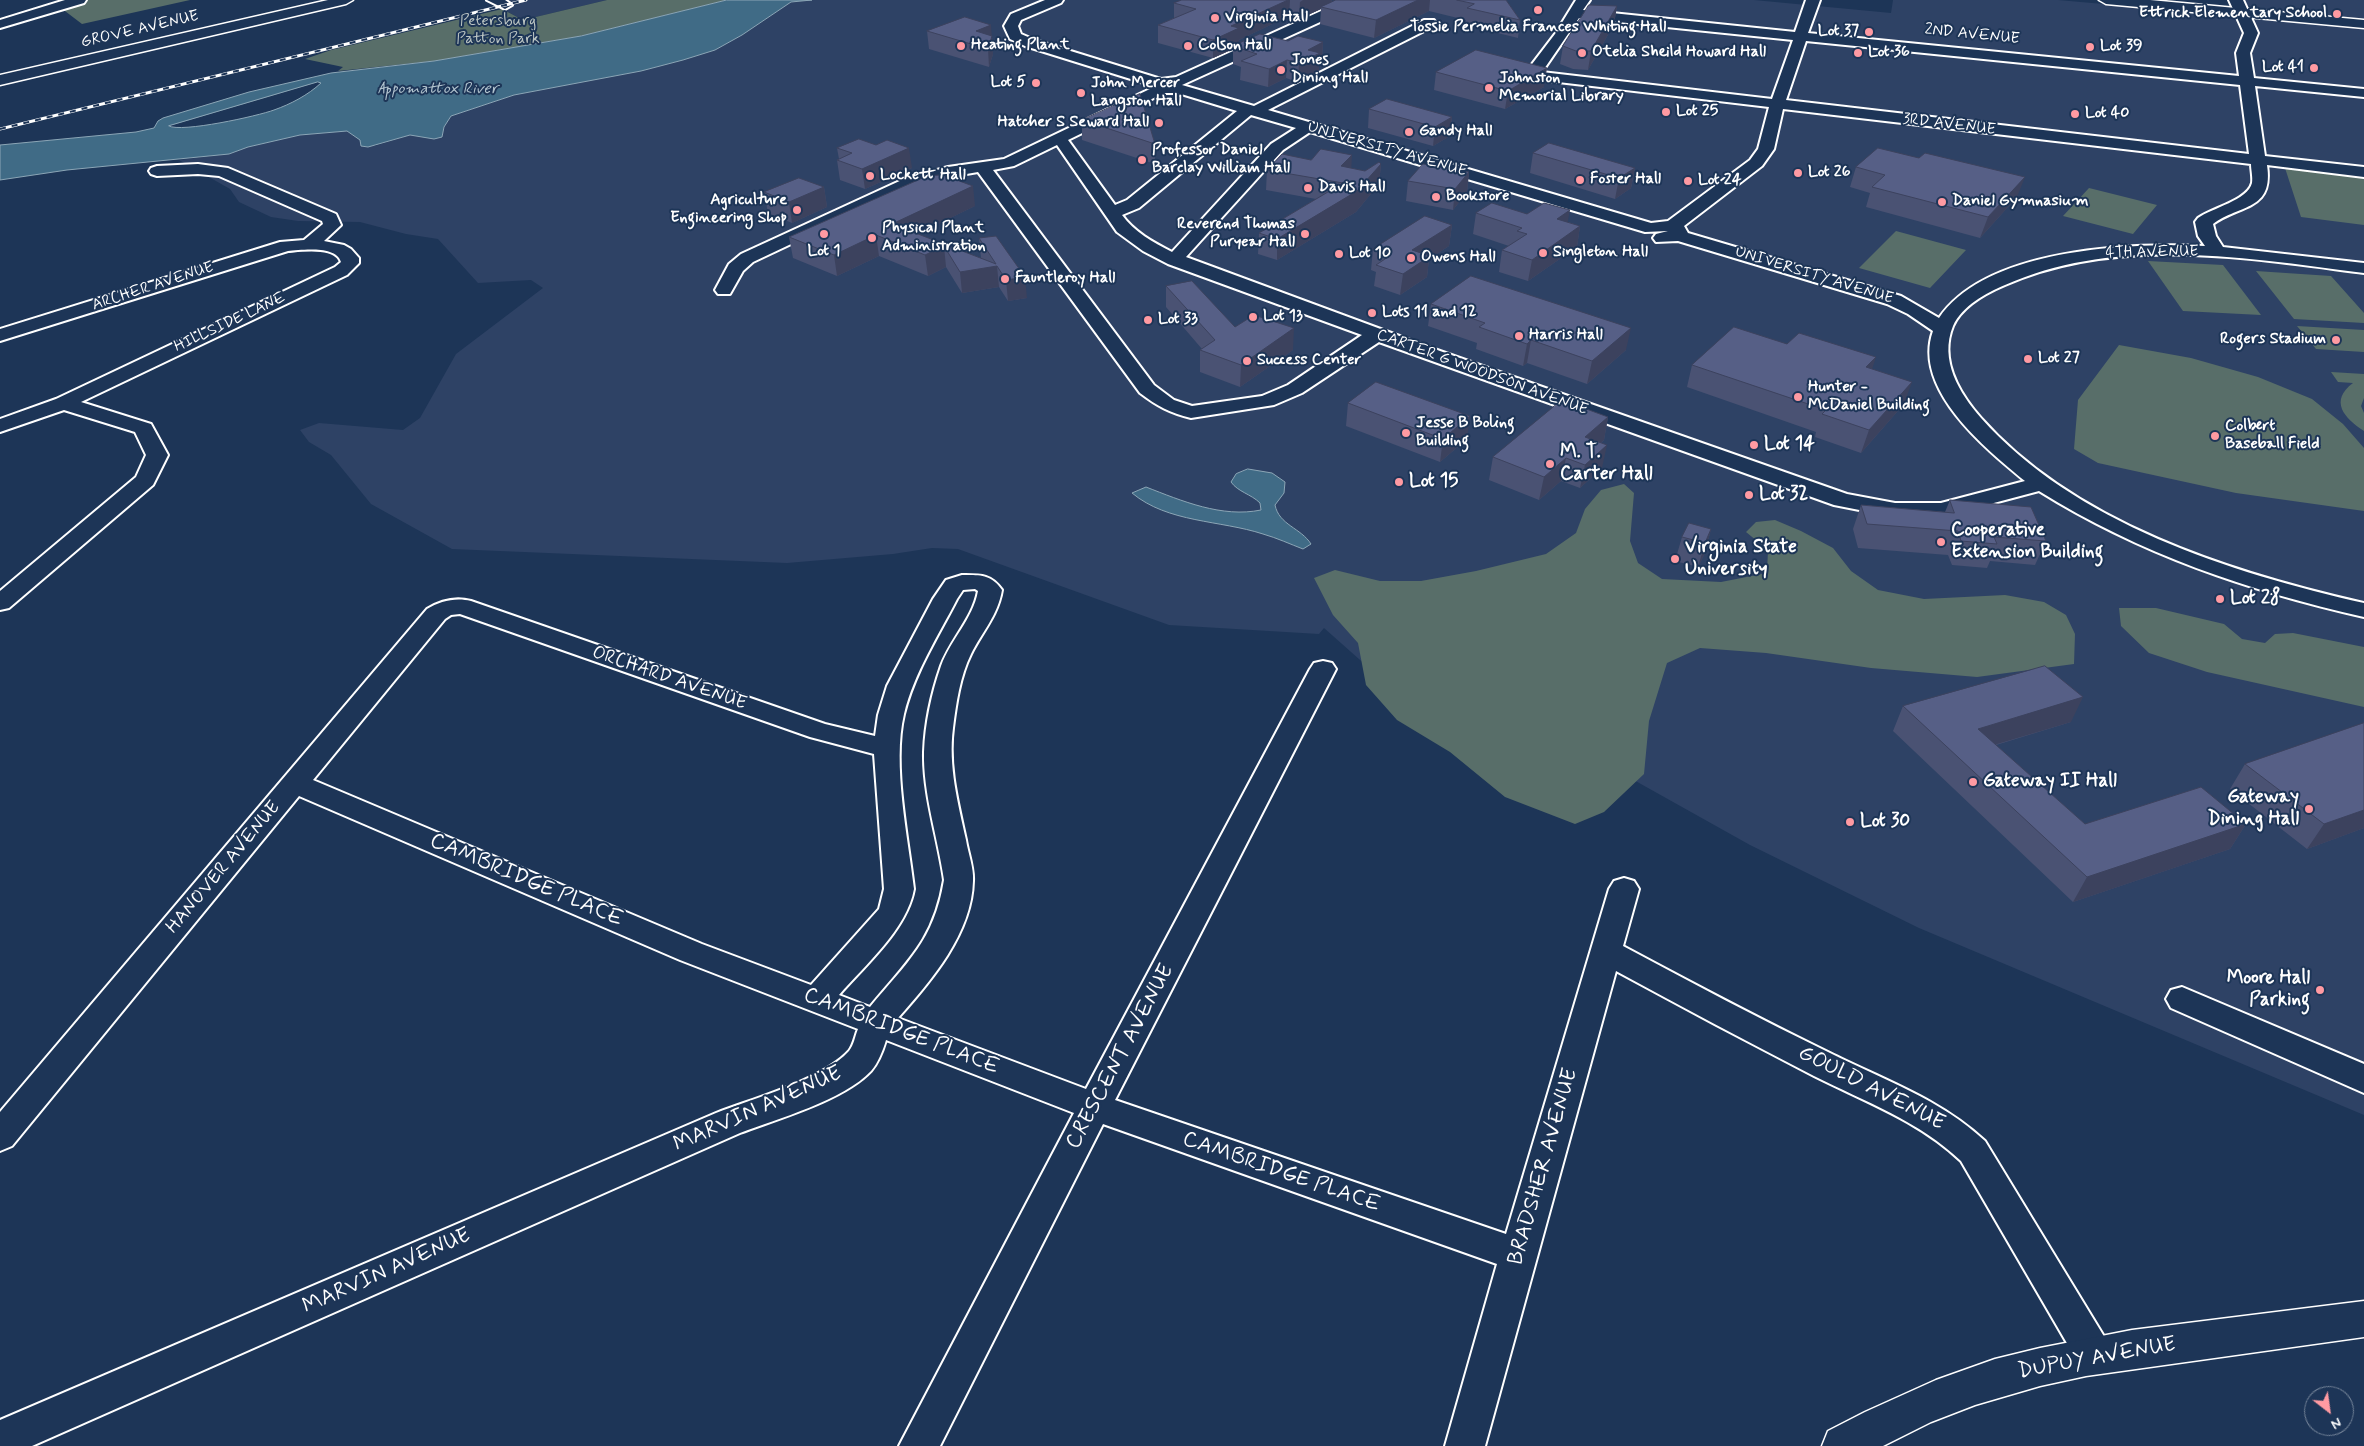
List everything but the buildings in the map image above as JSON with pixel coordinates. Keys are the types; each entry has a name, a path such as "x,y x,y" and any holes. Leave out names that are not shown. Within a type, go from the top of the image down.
{"main road":[{"name":"GROVE AVENUE","path":"0,80 318,3 346,0"},
{"path":"2106,0 2239,6 2364,24"},
{"name":"DUPUY AVENUE","path":"1843,1446 1912,1410 1995,1379 2095,1356 2364,1319"}],"street":[{"path":"0,24 79,0"},
{"path":"1056,0 1016,17 1011,26 1016,36 1030,44 1160,86"},
{"path":"1576,14 1583,0"},
{"path":"1675,231 1756,162 1766,149 1777,105 1813,0"},
{"path":"1178,85 1342,2"},
{"path":"2218,252 2207,236 2204,222 2210,217 2245,201 2257,192 2261,181 2244,48 2251,33 2239,6"},
{"name":"2ND AVENUE","path":"1576,14 2364,93"},
{"name":"3RD AVENUE","path":"1576,14 1533,72 1535,74 1544,78 2364,172"},
{"path":"1112,213 1133,204 1233,120 1429,23"},
{"name":"UNIVERSITY AVENUE","path":"1160,86 1178,85 1308,127 1651,228 1650,232 1660,238 1675,231 1894,300 1915,310 1947,308"},
{"path":"724,290 735,268 747,258 864,201 926,177 1008,163 1060,139 1160,86"},
{"path":"1174,260 1277,147 1308,127"},
{"name":"CARTER G WOODSON AVENUE","path":"1060,139 1123,228 1134,238 1174,260 1376,335 1688,446 1858,504 1895,510 1941,510 2043,483"},
{"path":"158,171 198,168 222,171 330,218 332,225 328,230 307,246"},
{"path":"982,168 1147,389 1167,404 1191,412 1267,401 1295,389 1376,335"},
{"name":"ARCHER AVENUE","path":"0,334 276,248 296,244 307,246"},
{"name":"HILLSIDE LANE","path":"62,403 341,271 350,263 350,258 342,251 307,246"},
{"name":"4TH AVENUE","path":"1947,308 2013,273 2061,260 2133,252 2218,252 2364,268"},
{"path":"1894,300 1947,308 1939,350 1941,366 1954,398 1966,416 1993,444 2043,483 2130,533 2181,556 2275,588 2364,610"},
{"path":"0,426 62,403 144,428 157,455 145,480 0,603"},
{"name":"MARVIN AVENUE","path":"0,1440 837,1077 857,1064 866,1052 877,1023 921,971 939,944 950,920 957,896 959,880 938,763 938,739 954,664 964,642 983,613 990,596 990,590 986,585 971,581 962,582 954,586 945,599 900,686 891,715 887,748 888,779 899,890 897,901 890,915 816,1000"},
{"name":"ORCHARD AVENUE","path":"453,606 462,606 818,731 887,748"},
{"name":"HANOVER AVENUE","path":"0,1136 436,614 453,606"},
{"name":"CRESCENT AVENUE","path":"919,1446 1323,669"},
{"name":"CAMBRIDGE PLACE","path":"294,783 692,952 816,1000 1156,1130 1519,1255"},
{"name":"BRADSHER AVENUE","path":"1466,1446 1624,889"},
{"name":"GOULD AVENUE","path":"1606,951 1830,1069 1938,1121 1957,1134 1973,1151 2095,1356"},
{"path":"2182,999 2364,1079"}],"shaded area":[{"path":"504,0 607,0 523,20 491,3"},
{"name":"Virginia State University","path":"812,0 1754,0 1891,13 1893,0 2058,0 2364,27 2364,1115 1919,928 1750,845 1598,760 1386,683 1324,628 1319,634 1169,625 958,549 932,548 893,554 787,563 452,549 371,504 331,455 309,442 300,430 319,423 403,430 420,418 456,354 543,288 531,280 478,283 438,239 406,234 360,222 298,221 271,217 239,202 230,189 179,160 229,154 248,147 300,135 347,131 375,146 410,135 442,137 444,127 451,116 514,95 641,71 715,50 742,35 791,2"},
{"name":"Ettrick Elementary School","path":"2245,0 2364,0 2364,19 2257,9 2247,5"}],"green space":[{"path":"86,0 190,0 82,24 61,8"},
{"name":"Petersburg Patton Park","path":"607,0 727,0 581,36 434,61 338,71 343,67 305,59 331,50 502,9 523,20"},
{"path":"2285,168 2364,178 2364,225 2301,217"},
{"path":"2089,188 2157,205 2133,234 2063,216"},
{"path":"1896,231 1966,250 1930,288 1859,268"},
{"path":"2148,261 2223,265 2261,315 2183,311"},
{"path":"2256,271 2331,276 2364,313 2364,323 2294,319"},
{"name":"Rogers Stadium","path":"2297,326 2364,330 2364,352 2316,349"},
{"name":"Colbert Baseball Field","path":"2119,345 2191,358 2258,377 2312,399 2343,424 2364,448 2364,511 2236,493 2098,463 2074,449 2078,400"},
{"path":"2331,372 2364,374 2364,398 2361,406 2364,413 2364,431 2350,421 2342,409 2342,396 2353,383 2338,382"},
{"path":"1624,484 1634,493 1630,541 1638,563 1662,579 1721,582 1767,573 1768,550 1746,532 1756,522 1775,520 1833,548 1851,571 1878,590 1924,599 2005,595 2044,602 2066,615 2075,634 2074,664 1977,677 1871,668 1766,653 1700,648 1667,663 1649,721 1644,774 1604,812 1575,824 1505,797 1450,752 1397,720 1366,685 1358,643 1333,615 1314,578 1335,570 1380,581 1421,581 1476,571 1546,554 1576,533 1585,509 1601,490"},
{"path":"2119,608 2156,608 2224,624 2242,639 2265,643 2275,634 2293,633 2364,647 2364,707 2207,672 2149,653 2121,626"}],"water":[{"name":"Appomattox River","path":"727,0 812,0 791,2 742,35 715,50 641,71 514,95 451,116 444,127 442,137 434,139 410,135 368,147 361,146 360,140 347,131 300,135 248,147 229,154 67,170 0,180 0,145 136,132 154,128 158,121 163,118 249,92 331,73 434,61 581,36","holes":["318,82 321,83 299,99 265,113 203,126 176,128 169,126"]},
{"path":"1248,469 1272,473 1285,482 1284,493 1275,505 1277,512 1311,544 1303,549 1247,529 1195,520 1162,510 1146,503 1132,493 1146,487 1188,503 1217,510 1246,512 1261,510 1260,503 1231,482 1236,474"}],"railway":[{"path":"0,129 526,0"}],"place":[{"name":"Tossie Permelia Frances Whiting Hall","path":"1538,10"},
{"name":"Ettrick Elementary School","path":"2337,14"},
{"name":"Virginia Hall","path":"1215,18"},
{"name":"Lot 37","path":"1869,32"},
{"name":"Heating Plant","path":"961,46"},
{"name":"Colson Hall","path":"1188,46"},
{"name":"Lot 39","path":"2090,47"},
{"name":"Otelia Sheild Howard Hall","path":"1582,53"},
{"name":"Lot 36","path":"1858,53"},
{"name":"Lot 41","path":"2314,68"},
{"name":"Jones Dining Hall","path":"1281,70"},
{"name":"Lot 5","path":"1036,83"},
{"name":"Johnston Memorial Library","path":"1489,88"},
{"name":"John Mercer Langston Hall","path":"1081,93"},
{"name":"Lot 25","path":"1666,112"},
{"name":"Lot 40","path":"2075,114"},
{"name":"Hatcher S Seward Hall","path":"1159,123"},
{"name":"Gandy Hall","path":"1409,132"},
{"name":"Professor Daniel Barclay William Hall","path":"1142,160"},
{"name":"Lot 26","path":"1798,173"},
{"name":"Lockett Hall","path":"870,176"},
{"name":"Foster Hall","path":"1580,180"},
{"name":"Lot 24","path":"1688,181"},
{"name":"Davis Hall","path":"1308,188"},
{"name":"Bookstore","path":"1436,197"},
{"name":"Daniel Gymnasium","path":"1942,202"},
{"name":"Agriculture Engineering Shop","path":"797,210"},
{"name":"Lot 1","path":"824,234"},
{"name":"Reverend Thomas Puryear Hall","path":"1305,234"},
{"name":"Physical Plant Administration","path":"872,238"},
{"name":"Singleton Hall","path":"1543,253"},
{"name":"Lot 10","path":"1339,254"},
{"name":"Owens Hall","path":"1411,258"},
{"name":"Fauntleroy Hall","path":"1005,279"},
{"name":"Lots 11 and 12","path":"1372,313"},
{"name":"Lot 13","path":"1253,317"},
{"name":"Lot 33","path":"1148,320"},
{"name":"Harris Hall","path":"1519,336"},
{"name":"Rogers Stadium","path":"2336,340"},
{"name":"Lot 27","path":"2028,359"},
{"name":"Success Center","path":"1247,361"},
{"name":"Hunter - McDaniel Building","path":"1798,397"},
{"name":"Jesse B Boling Building","path":"1406,433"},
{"name":"Colbert Baseball Field","path":"2215,436"},
{"name":"Lot 14","path":"1754,445"},
{"name":"M. T. Carter Hall","path":"1550,464"},
{"name":"Lot 15","path":"1399,482"},
{"name":"Lot 32","path":"1749,495"},
{"name":"Cooperative Extension Building","path":"1941,542"},
{"name":"Virginia State University","path":"1675,559"},
{"name":"Lot 28","path":"2220,599"},
{"name":"Gateway II Hall","path":"1973,782"},
{"name":"Gateway Dining Hall","path":"2309,809"},
{"name":"Lot 30","path":"1850,822"},
{"name":"Moore Hall Parking","path":"2320,990"}]}
